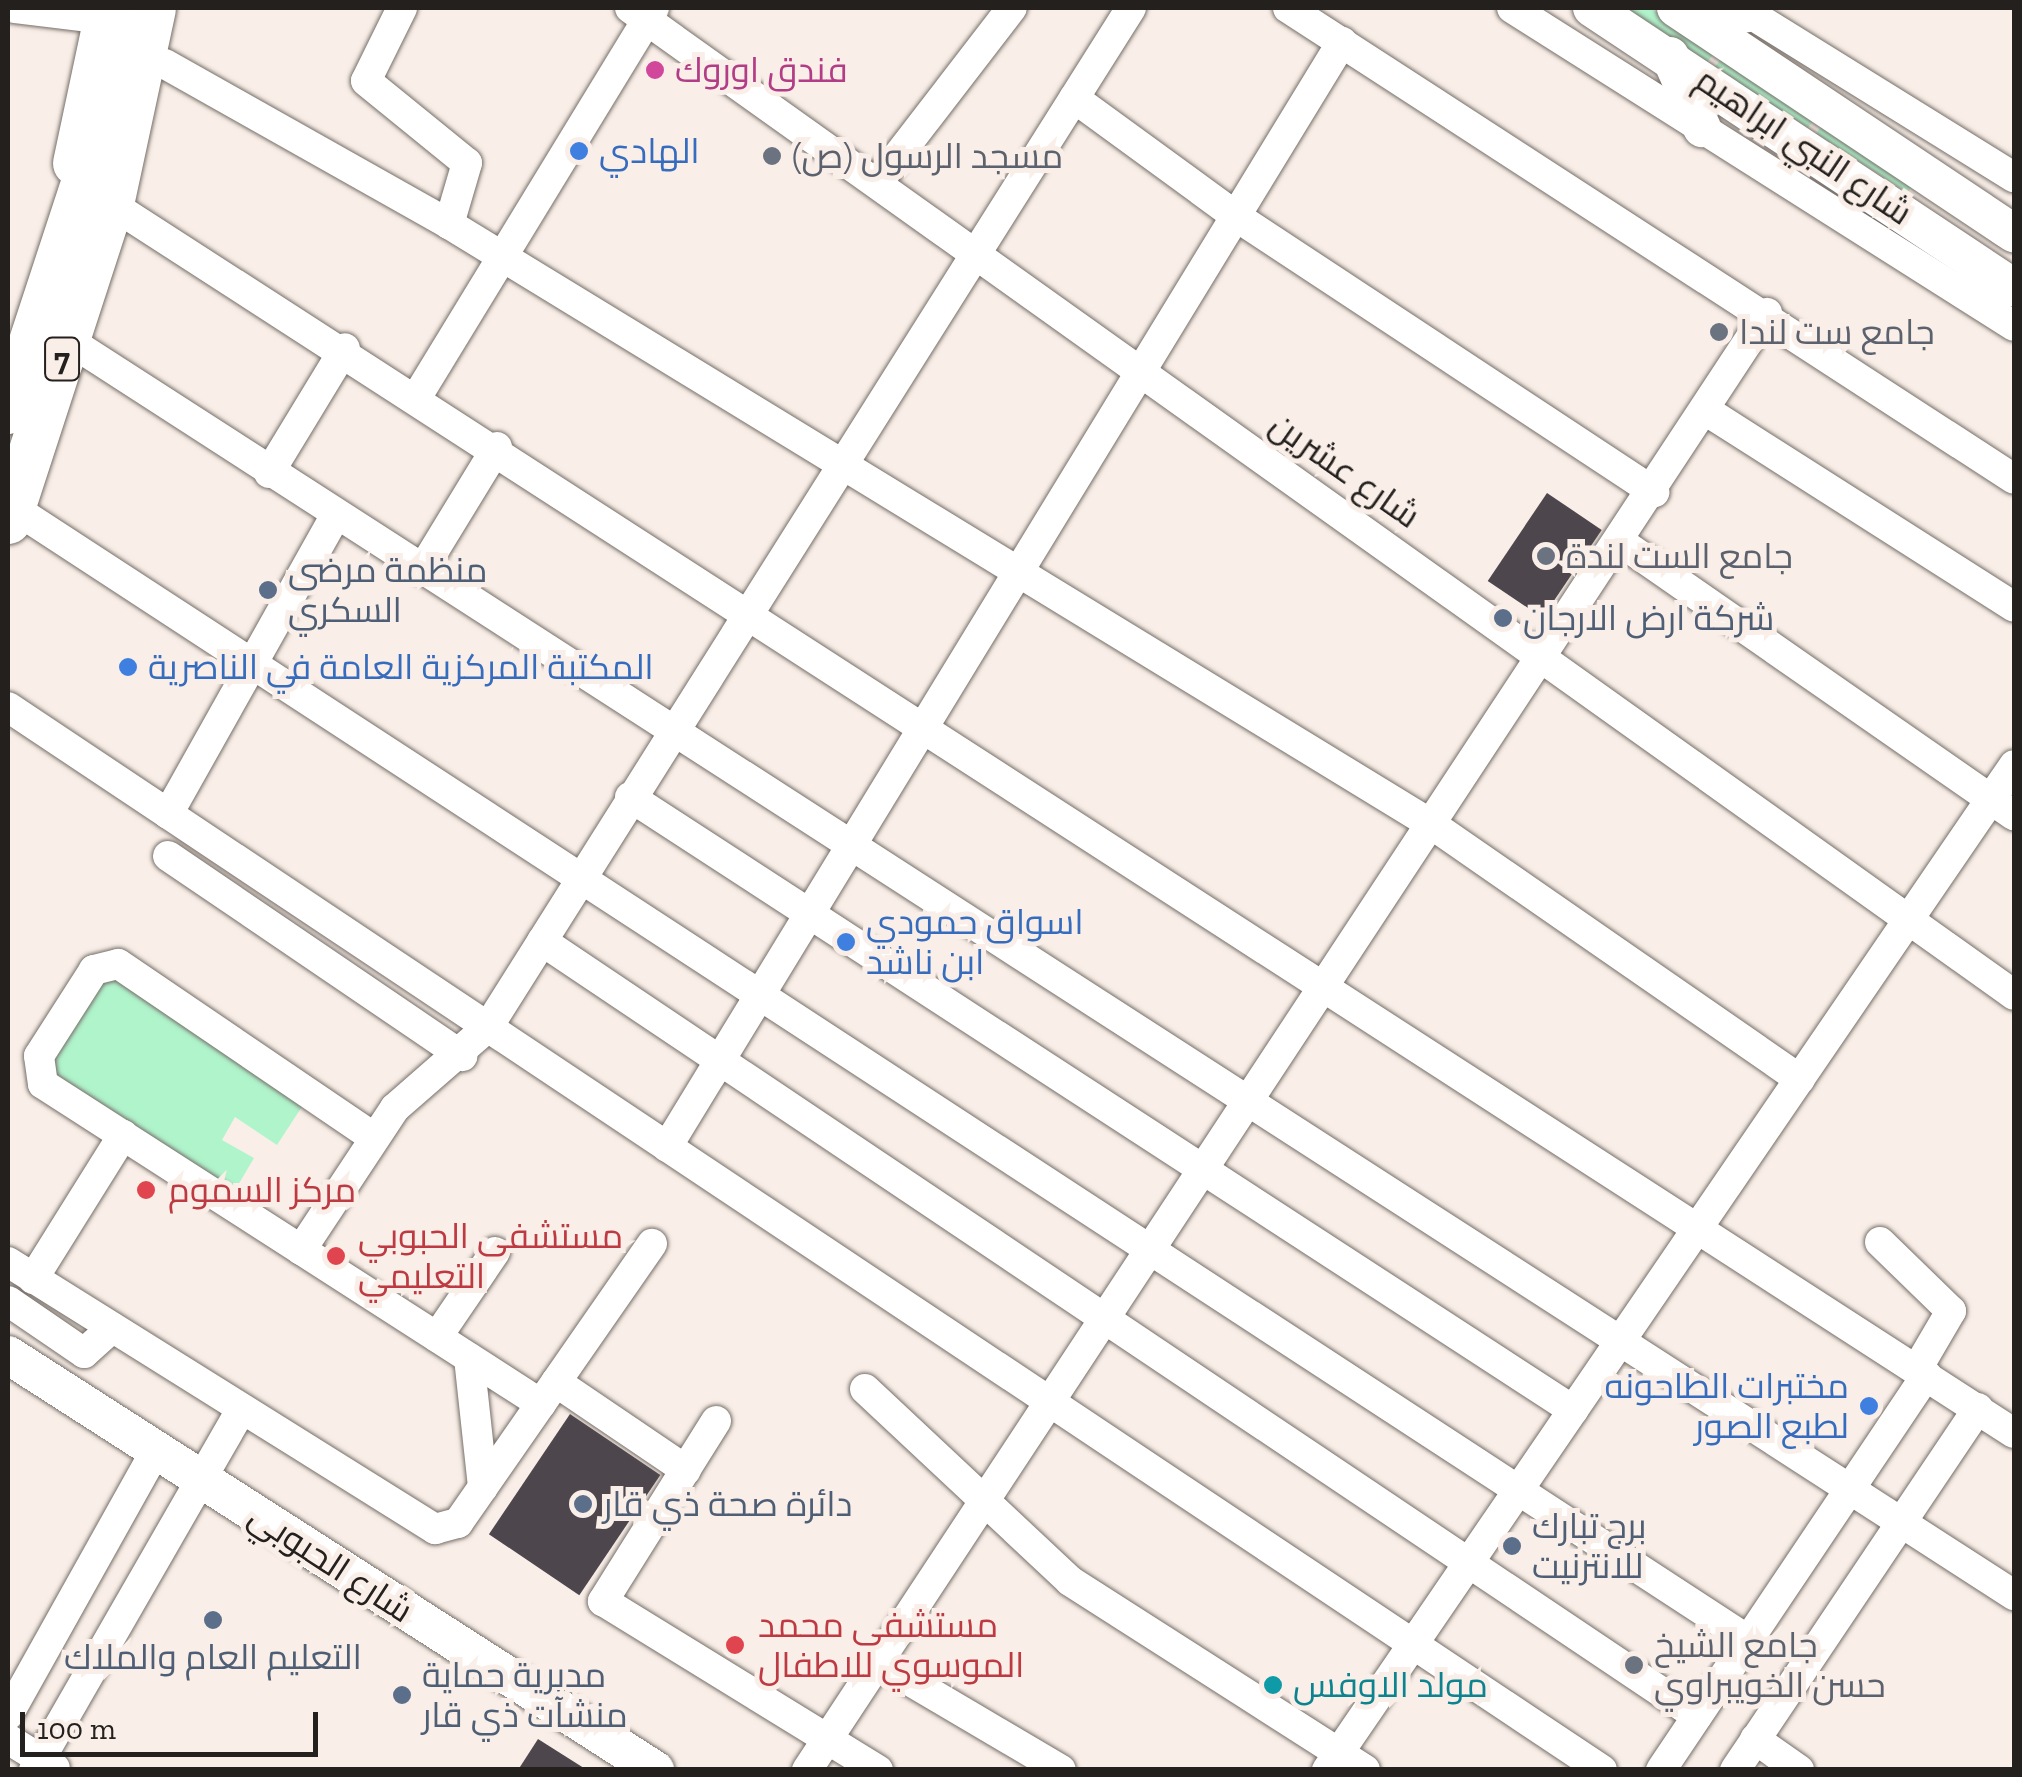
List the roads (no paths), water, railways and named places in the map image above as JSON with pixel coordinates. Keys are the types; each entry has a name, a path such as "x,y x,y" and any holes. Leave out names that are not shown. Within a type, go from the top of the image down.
{"highway":[{"name":"7","path":"10,514 35,345 56,268 117,114 153,8"},
{"path":"112,200 165,64 178,8"},
{"name":"7","path":"8,411 35,345 112,200 117,114 114,11"},
{"path":"56,268 114,11"}],"main road":[{"name":"شارع النبي ابراهيم","path":"1592,8 1670,56 2014,288"},
{"path":"1685,14 1746,9"},
{"name":"شارع النبي ابراهيم","path":"1685,14 2014,232"},
{"path":"1670,56 1702,128"},
{"name":"شارع الحبوبي","path":"8,1355 150,1460"},
{"name":"شارع الحبوبي","path":"8,1382 150,1460 655,1770"},
{"name":"شارع الحبوبي","path":"194,1488 618,1770"}],"street":[{"path":"14,8 114,11"},
{"path":"402,8 366,80 467,163 450,224"},
{"path":"877,183 1012,8"},
{"path":"301,1250 373,1137 488,1028 837,461 976,254 1131,8"},
{"path":"1288,8 1767,312 2014,478"},
{"path":"1512,8 2014,326"},
{"path":"1746,9 2013,172"},
{"path":"418,395 503,258 644,12"},
{"name":"شارع عشرين","path":"644,12 877,183 2014,995"},
{"path":"667,1147 815,917 1342,42"},
{"path":"165,64 450,224 1434,826 1800,1079"},
{"path":"1074,98 1237,218 1654,492"},
{"path":"112,200 346,348 2014,1433"},
{"path":"808,1770 1622,543 1767,312"},
{"path":"35,345 269,473 336,515 1904,1518 2014,1595"},
{"path":"269,473 346,348"},
{"path":"1705,410 2014,607"},
{"path":"422,570 497,446"},
{"path":"10,514 254,667 1748,1640"},
{"path":"168,814 336,515"},
{"path":"1622,543 2003,807"},
{"path":"8,707 1602,1770"},
{"path":"1333,1761 1908,920 2003,807 2014,765"},
{"path":"630,797 1573,1410"},
{"path":"168,856 462,1056"},
{"path":"542,940 1698,1716"},
{"path":"373,1137 134,969 106,964 37,1066 43,1084 468,1358 548,1393 686,1470"},
{"path":"124,1135 20,1270 423,1526 458,1523 652,1244"},
{"path":"1662,1770 1852,1485 1922,1372 1951,1310 1880,1242"},
{"path":"437,1338 495,1252"},
{"path":"8,1301 84,1353 112,1328"},
{"path":"468,1358 483,1487"},
{"path":"865,1389 983,1505 1167,1650 1333,1761 1365,1770"},
{"path":"1735,1770 1978,1408"},
{"path":"8,1739 44,1766 194,1488 241,1410"},
{"path":"716,1421 603,1601 878,1770"},
{"path":"8,1715 150,1460"},
{"path":"878,1662 1061,1770"},
{"path":"1756,1739 1799,1770"}],"place":[{"name":"فندق اوروك","path":"655,70"},
{"name":"الهادي","path":"579,151"},
{"name":"مسجد الرسول (ص)","path":"772,156"},
{"name":"جامع ست لندا","path":"1719,332"},
{"name":"جامع الست لندة","path":"1546,556"},
{"name":"منظمة مرضى السكري","path":"268,590"},
{"name":"شركة ارض الارجان","path":"1503,618"},
{"name":"المكتبة المركزية العامة في الناصرية","path":"128,667"},
{"name":"اسواق حمودي ابن ناشد","path":"846,942"},
{"name":"مركز السموم","path":"146,1190"},
{"name":"مستشفى الحبوبي التعليمي","path":"336,1256"},
{"name":"مختبرات الطاحونه لطبع الصور","path":"1869,1406"},
{"name":"دائرة صحة ذي قار","path":"583,1504"},
{"name":"برج تبارك للانترنيت","path":"1512,1546"},
{"name":"التعليم العام والملاك","path":"213,1620"},
{"name":"مستشفى محمد الموسوي للاطفال","path":"735,1645"},
{"name":"جامع الشيخ حسن الخويبراوي","path":"1634,1665"},
{"name":"مولد الاوفس","path":"1273,1685"},
{"name":"مديرية حماية منشآت ذي قار","path":"402,1695"}]}
